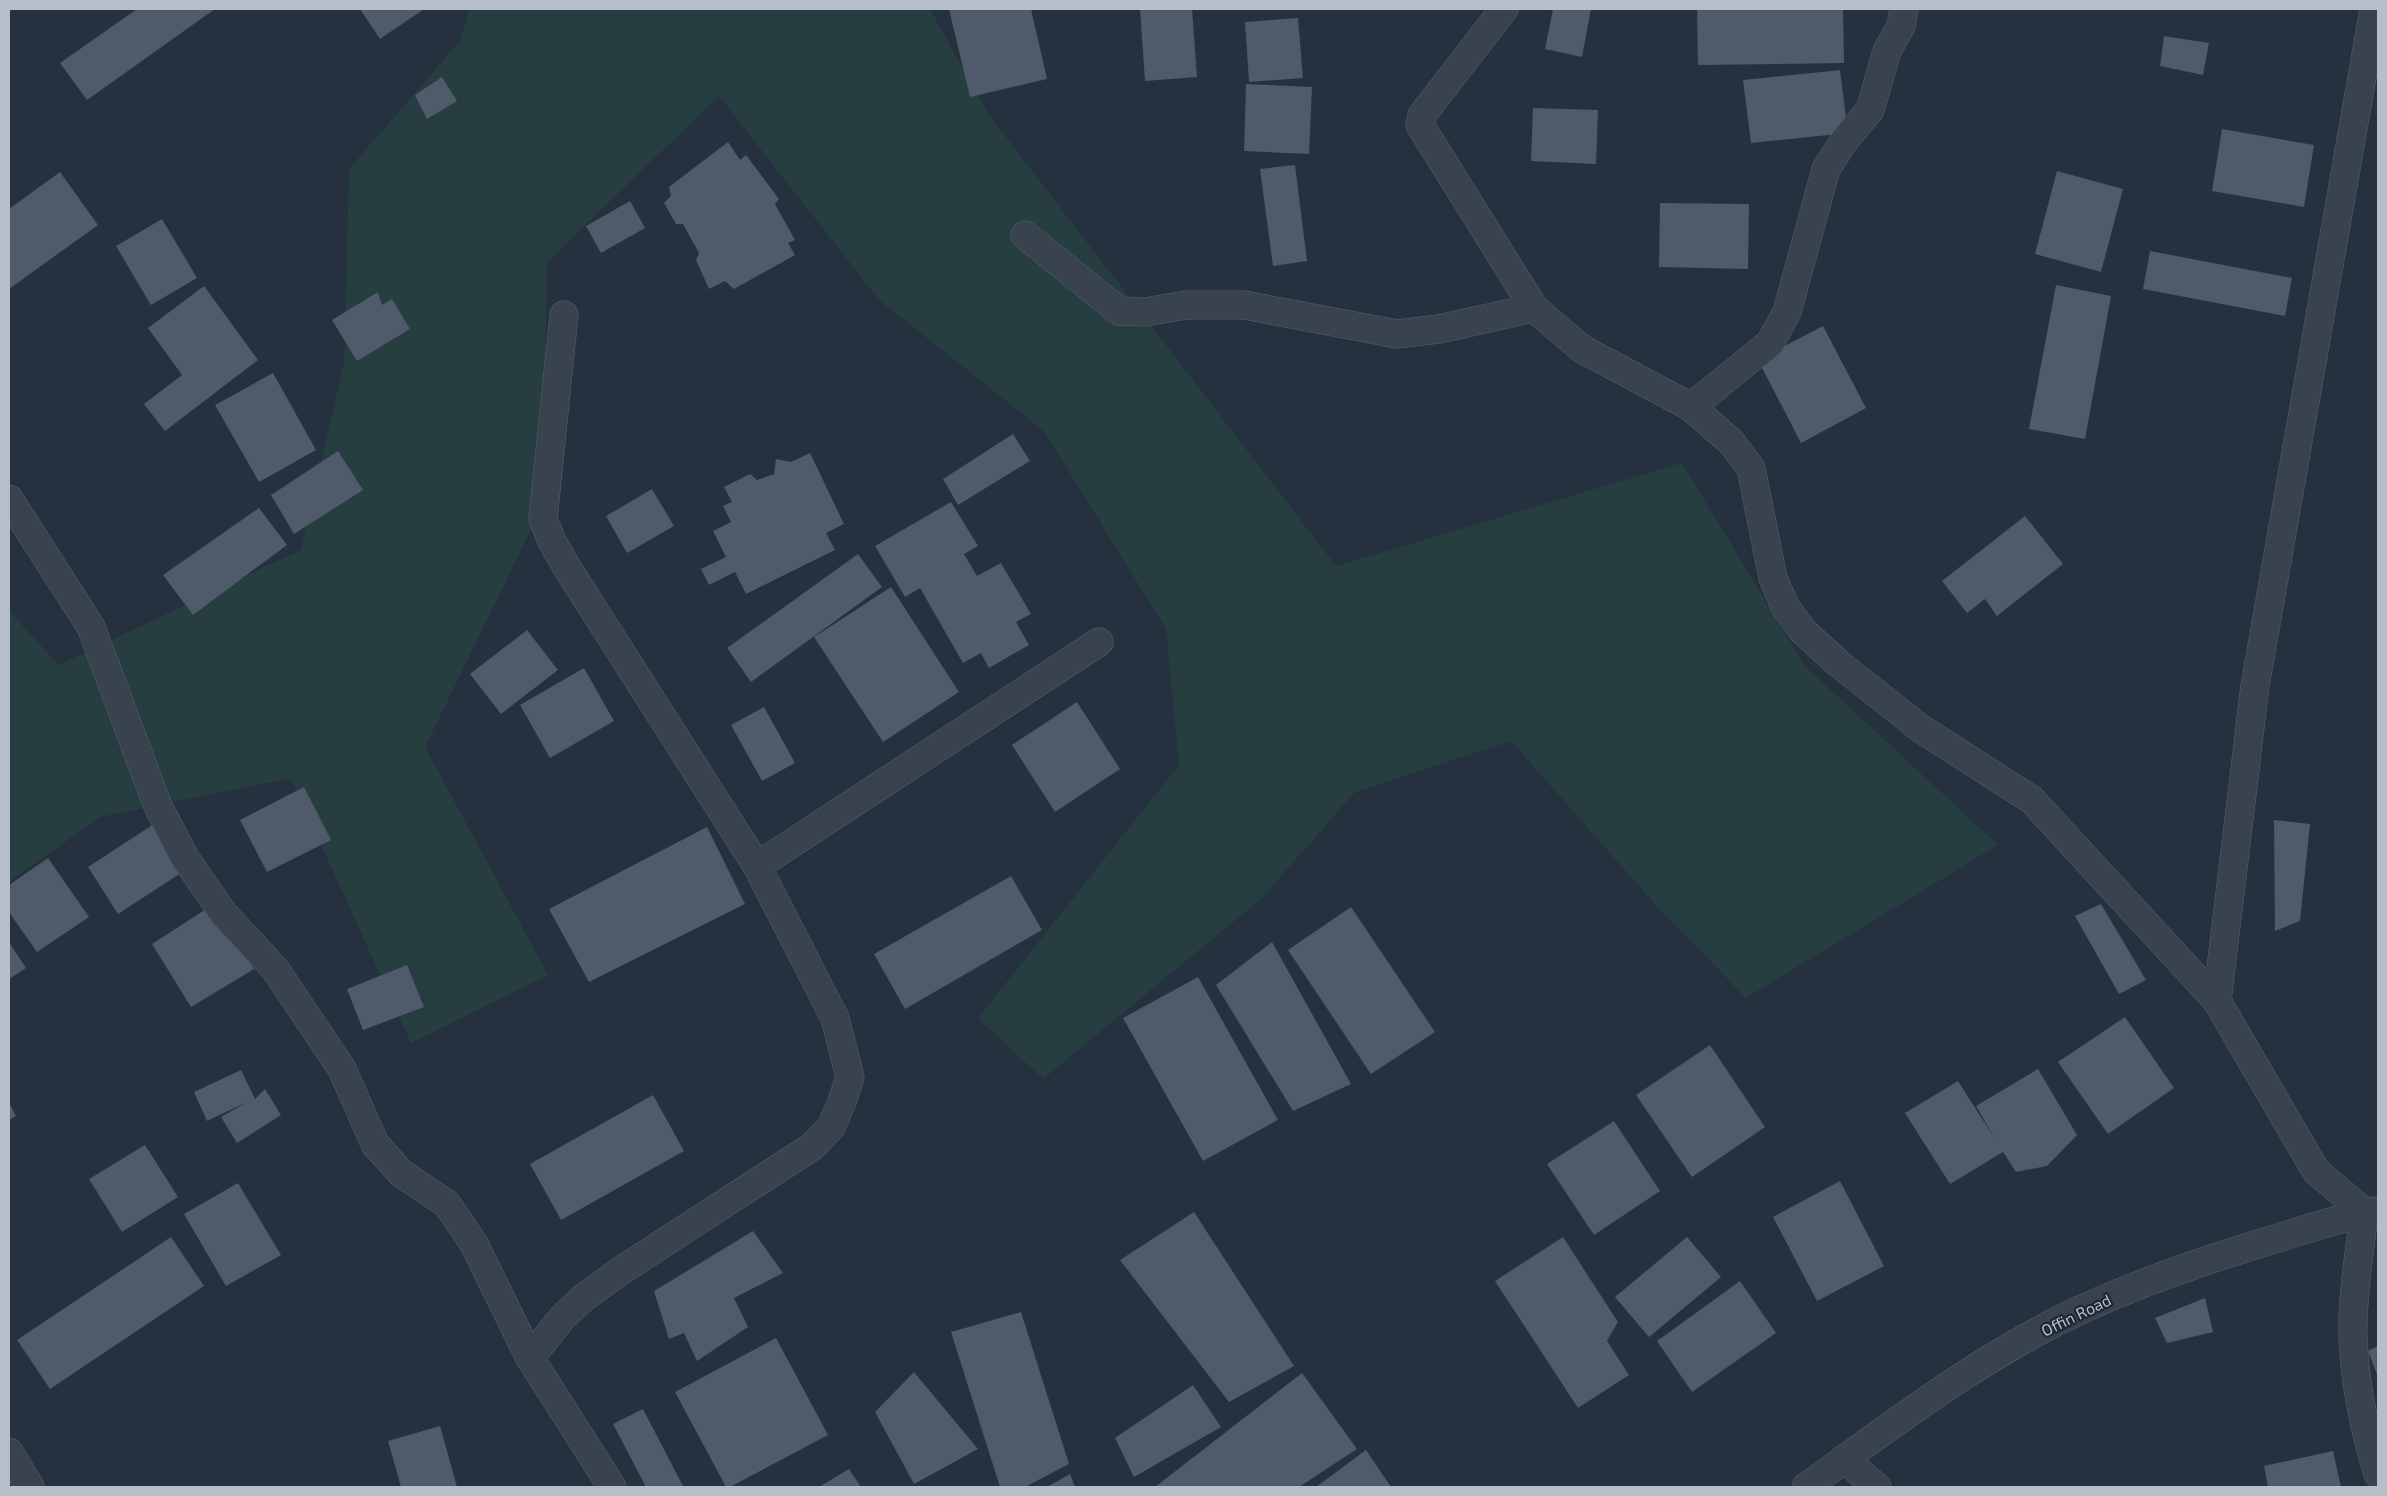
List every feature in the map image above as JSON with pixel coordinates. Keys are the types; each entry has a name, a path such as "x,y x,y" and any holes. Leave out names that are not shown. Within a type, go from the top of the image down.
{"street":[{"path":"1504,9 1422,115 1420,126 1534,308 1582,349 1691,407 1731,442 1751,468 1773,578 1786,606 1803,632 1838,663 1920,728 2032,800 2218,1001 2316,1171 2371,1212 2353,1333 2356,1386 2366,1435 2378,1474"},
{"path":"1691,407 1770,343 1787,312 1826,169 1844,141 1870,110 1887,51 1901,26 1904,9"},
{"path":"2218,1001 2255,686 2374,9"},
{"path":"1025,235 1119,311 1145,312 1186,305 1244,306 1397,334 1439,329 1534,308"},
{"path":"530,1358 562,1318 582,1299 619,1272 813,1146 831,1127 850,1077 835,1018 757,866 566,566 552,542 543,519 564,315"},
{"path":"9,499 91,627 157,804 185,858 224,914 275,968 342,1069 375,1144 401,1173 447,1204 474,1244 530,1358 612,1487"},
{"path":"757,866 1099,642"},
{"name":"Offin Road","path":"1806,1487 1978,1367 2088,1307 2206,1260 2371,1212"},
{"path":"9,1452 30,1487"},
{"path":"1844,1459 1877,1487"}],"green space":[{"path":"469,9 930,9 989,115 1336,566 1682,463 1805,666 1998,845 1746,998 1655,904 1511,741 1354,793 1261,899 1043,1079 978,1018 1179,765 1166,629 1044,431 879,300 719,96 547,262 543,505 425,747 548,975 411,1043 291,778 100,817 9,882 9,611 59,665 301,550 344,363 349,169 460,41"}],"building":[{"path":"137,9 215,9 87,100 60,63"},
{"path":"360,9 424,9 380,39"},
{"path":"949,9 1031,9 1047,79 970,97"},
{"path":"1140,9 1192,9 1197,77 1145,81"},
{"path":"1553,9 1591,9 1582,57 1545,49"},
{"path":"1697,9 1843,9 1844,63 1698,65"},
{"path":"1298,18 1303,78 1249,82 1245,22"},
{"path":"2164,36 2209,43 2203,75 2160,66"},
{"path":"1840,70 1848,133 1751,143 1743,80"},
{"path":"442,77 457,101 427,119 415,95"},
{"path":"1246,84 1312,87 1309,154 1244,151"},
{"path":"1533,108 1598,110 1596,164 1531,161"},
{"path":"2222,129 2314,145 2304,207 2212,191"},
{"path":"728,142 740,160 746,155 779,199 775,204 795,240 788,243 795,255 734,289 725,281 709,289 696,260 699,253 683,224 676,224 664,203 671,196 669,187"},
{"path":"1295,165 1307,261 1273,266 1260,169"},
{"path":"2057,171 2123,189 2101,272 2035,254"},
{"path":"60,172 98,225 9,289 9,209"},
{"path":"630,201 645,228 601,253 586,226"},
{"path":"1660,203 1749,204 1748,269 1659,267"},
{"path":"162,219 197,278 151,305 116,246"},
{"path":"2150,251 2292,278 2285,316 2143,289"},
{"path":"2056,285 2111,296 2085,439 2029,429"},
{"path":"204,286 258,360 165,431 144,404 182,375 148,328"},
{"path":"378,292 382,305 392,299 410,329 357,361 332,320"},
{"path":"1823,326 1866,408 1801,443 1758,360"},
{"path":"273,373 316,450 259,482 215,405"},
{"path":"1013,434 1030,461 958,505 943,479"},
{"path":"338,451 363,490 294,534 271,495"},
{"path":"810,453 844,524 826,533 835,550 746,594 735,572 709,585 701,569 726,557 713,531 731,522 723,506 732,502 724,487 750,474 757,480 774,474 776,459 791,462"},
{"path":"652,489 674,526 627,553 606,516"},
{"path":"951,502 978,546 964,554 977,576 1001,563 1031,614 1016,622 1029,645 989,668 981,653 963,663 920,588 905,597 875,546"},
{"path":"259,508 287,545 193,615 163,575"},
{"path":"2025,516 2063,564 1997,616 1985,599 1967,613 1942,581"},
{"path":"858,554 882,587 751,682 727,648"},
{"path":"891,587 959,692 883,742 814,637"},
{"path":"527,630 558,670 501,714 470,674"},
{"path":"584,668 614,721 550,758 520,705"},
{"path":"1077,702 1120,769 1055,812 1012,745"},
{"path":"764,707 795,763 762,781 731,725"},
{"path":"304,787 331,840 267,872 240,820"},
{"path":"2274,820 2310,824 2300,921 2275,931"},
{"path":"154,824 184,871 118,914 88,867"},
{"path":"707,827 745,904 589,982 549,909"},
{"path":"48,858 89,917 37,952 9,912 9,885"},
{"path":"1011,876 1042,930 905,1009 874,954"},
{"path":"214,904 254,969 191,1007 152,944"},
{"path":"2101,904 2146,980 2119,994 2075,916"},
{"path":"1351,907 1435,1032 1371,1074 1288,950"},
{"path":"9,942 26,968 9,979"},
{"path":"1272,942 1351,1084 1293,1111 1216,985"},
{"path":"407,965 424,1007 363,1030 347,989"},
{"path":"1198,977 1278,1120 1203,1161 1123,1018"},
{"path":"2125,1017 2174,1088 2108,1134 2058,1062"},
{"path":"1710,1045 1765,1127 1692,1177 1636,1095"},
{"path":"2038,1069 2077,1135 2047,1166 2016,1172 2003,1152 1950,1184 1905,1113 1958,1081 1995,1139 1976,1106"},
{"path":"241,1070 255,1099 265,1089 281,1115 237,1143 221,1117 247,1102 207,1121 194,1092"},
{"path":"653,1095 684,1151 561,1220 530,1164"},
{"path":"9,1103 16,1116 9,1120"},
{"path":"1614,1121 1660,1191 1594,1235 1547,1164"},
{"path":"145,1145 178,1197 122,1232 89,1179"},
{"path":"1840,1181 1884,1266 1817,1301 1773,1217"},
{"path":"238,1183 281,1255 226,1286 184,1214"},
{"path":"1194,1212 1294,1366 1229,1402 1120,1260"},
{"path":"753,1231 783,1273 734,1298 748,1327 697,1361 684,1333 669,1339 654,1291"},
{"path":"171,1237 204,1286 50,1389 17,1340"},
{"path":"1563,1237 1618,1322 1607,1341 1629,1375 1578,1408 1495,1281"},
{"path":"1687,1237 1721,1277 1649,1337 1615,1297"},
{"path":"1740,1281 1776,1333 1692,1392 1657,1341"},
{"path":"2205,1298 2213,1332 2167,1343 2155,1318"},
{"path":"1021,1312 1069,1464 1025,1487 1000,1487 951,1332"},
{"path":"776,1338 828,1435 730,1487 726,1487 675,1392"},
{"path":"2378,1346 2378,1377 2368,1351"},
{"path":"914,1372 978,1449 914,1484 875,1412"},
{"path":"1302,1373 1357,1449 1299,1487 1155,1487"},
{"path":"1193,1385 1221,1427 1134,1477 1115,1438"},
{"path":"643,1409 683,1486 646,1487 613,1424"},
{"path":"440,1426 457,1487 401,1487 388,1441"},
{"path":"1366,1450 1391,1487 1316,1487"},
{"path":"2333,1451 2341,1487 2268,1487 2264,1466"},
{"path":"849,1469 861,1487 819,1487"},
{"path":"1070,1474 1075,1487 1047,1487"}]}
